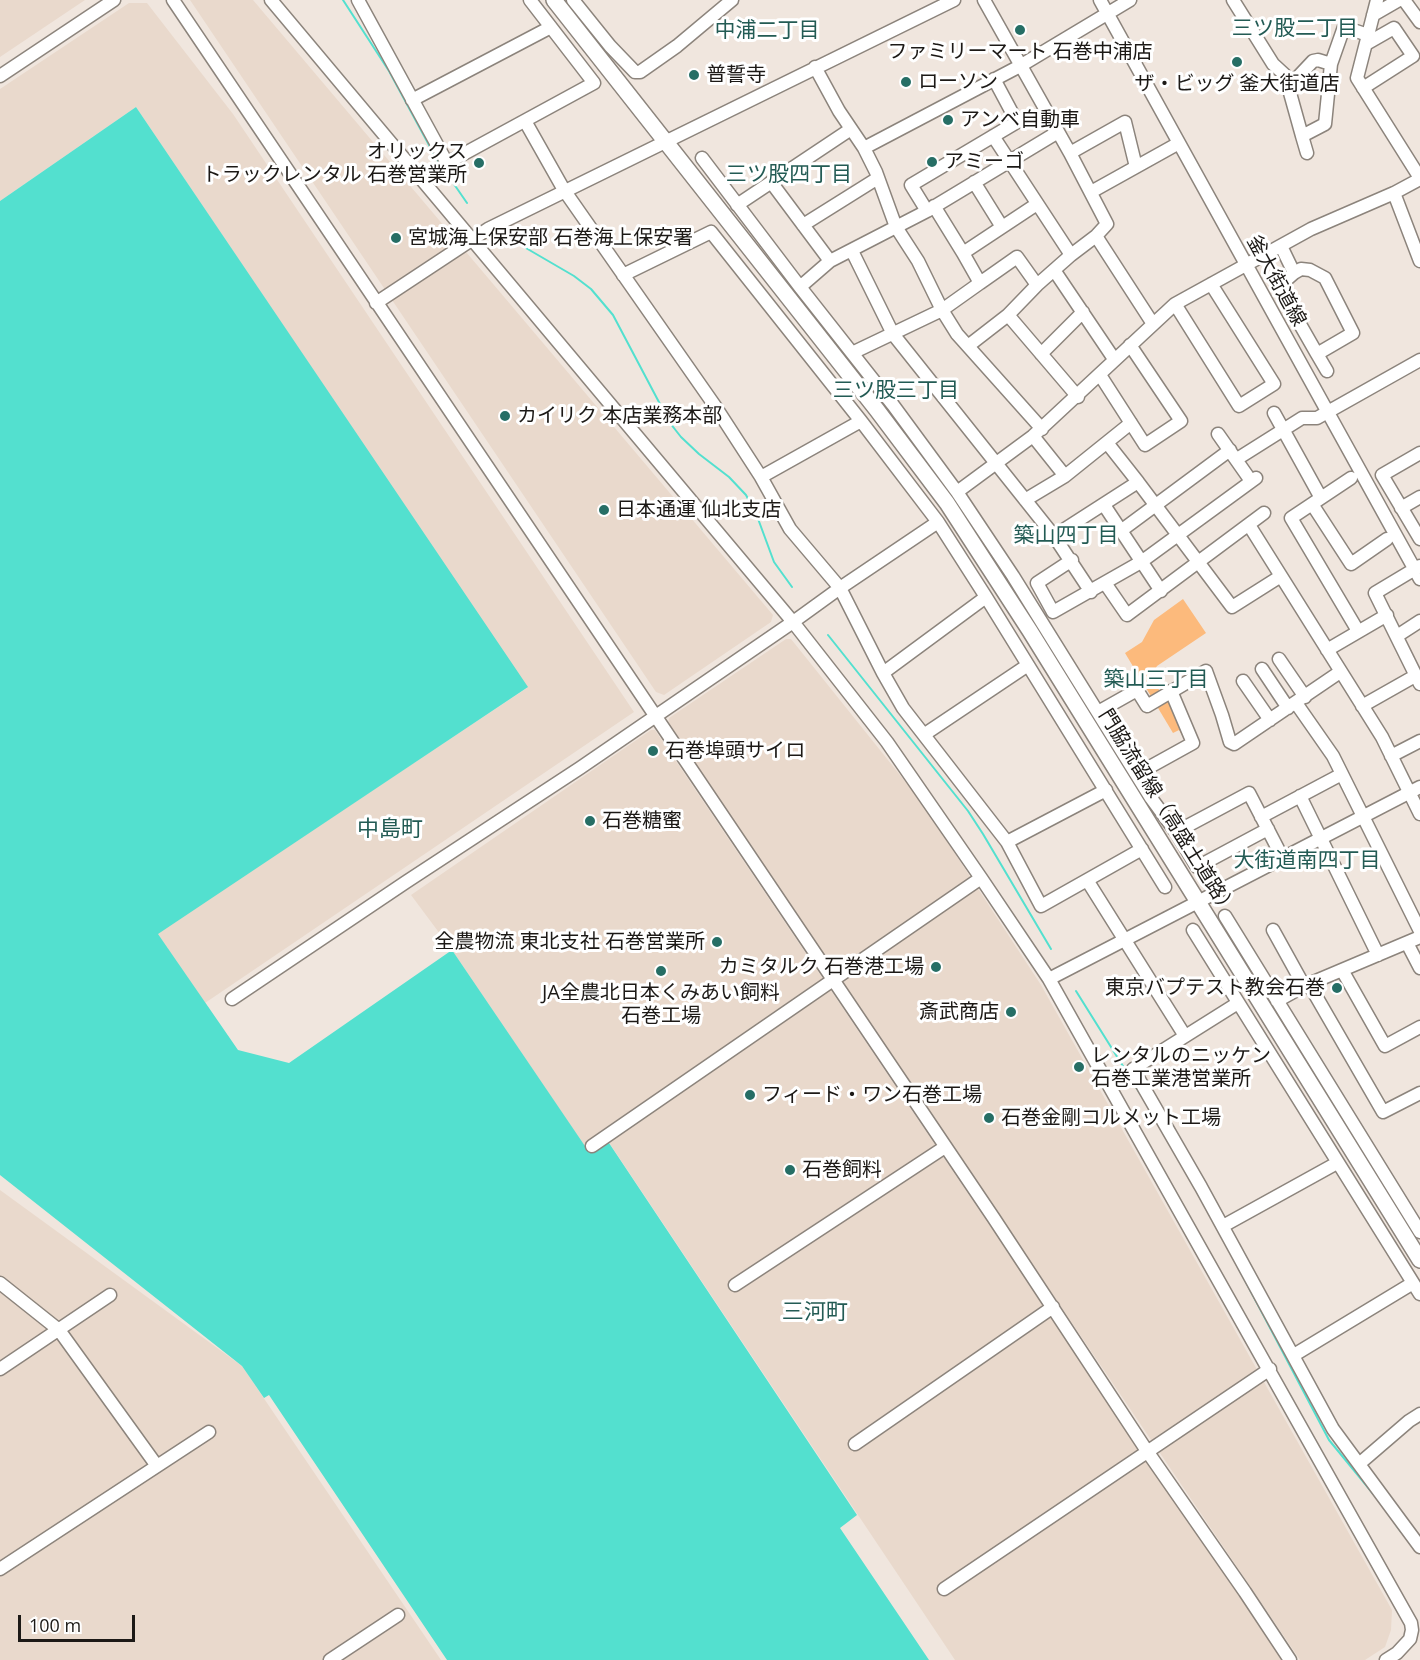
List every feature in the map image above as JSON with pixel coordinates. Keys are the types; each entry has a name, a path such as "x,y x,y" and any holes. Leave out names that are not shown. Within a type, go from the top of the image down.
{"main road":[{"name":"門脇流留線（高盛土道路）","path":"554,0 947,502 1420,1260"}],"street":[{"path":"0,76 114,0"},
{"path":"173,0 1053,1307 1147,1451 1290,1660"},
{"path":"271,0 793,622 887,742 1049,979 1416,1631 1406,1644 1386,1660"},
{"path":"358,0 447,163 594,82 530,0"},
{"path":"573,0 610,46 635,72 640,72 677,46 732,0"},
{"path":"376,303 471,239 564,190 954,0"},
{"path":"968,346 1008,315 1037,285 1096,236 1107,224 984,0"},
{"name":"釜大街道線","path":"1100,0 1245,265 1418,572"},
{"path":"864,148 1020,66 1130,0"},
{"path":"1233,0 1273,64 1287,81 1307,153"},
{"path":"957,492 1038,433 1175,304 1311,229 1394,193 1420,179 1357,78 1377,0"},
{"path":"1373,15 1399,0"},
{"path":"1404,0 1420,22"},
{"path":"412,100 551,27"},
{"path":"1302,136 1325,124 1331,64 1344,27 1367,39 1394,28 1413,56 1363,88"},
{"path":"1287,81 1298,78 1313,61 1318,60 1331,64"},
{"path":"814,68 864,148 896,227 918,261 942,310 957,334 1038,433 1065,476"},
{"path":"980,283 963,253 931,208 911,185 1017,122 994,79"},
{"path":"525,121 564,190 715,406 790,529 840,588 883,674 903,708 1007,842 1041,906 1142,849"},
{"path":"1070,153 1125,122 1136,167"},
{"path":"736,205 851,129"},
{"path":"800,287 830,261 931,208 1058,132"},
{"path":"993,136 1071,255"},
{"path":"1091,192 1179,143"},
{"path":"702,158 957,492 1013,576 1151,798 1176,832 1197,867 1268,829"},
{"path":"803,225 878,178"},
{"path":"771,182 830,261"},
{"path":"974,182 1002,227"},
{"path":"1394,193 1420,261"},
{"path":"963,253 1036,204"},
{"path":"623,274 711,232 938,522 1165,886"},
{"path":"1096,236 1153,324"},
{"path":"1281,246 1294,273"},
{"path":"852,251 893,334 1054,536 1091,592"},
{"path":"852,353 942,310 1017,257 1037,285"},
{"path":"1317,354 1353,333 1325,278 1310,270 1301,269 1286,280 1285,298 1317,354 1327,371"},
{"path":"1054,270 1114,359"},
{"path":"1175,304 1239,406 1274,384 1211,284"},
{"path":"1041,354 1083,312"},
{"path":"1008,315 1078,397"},
{"path":"1100,375 1144,445 1181,421 1130,345"},
{"path":"1122,530 1155,505 1234,454 1302,418 1317,418 1420,360"},
{"path":"1274,413 1316,501 1351,564 1387,539"},
{"path":"760,477 861,421"},
{"path":"1025,500 1065,476 1108,444 1131,423"},
{"path":"1072,560 1037,583 1053,612 1141,562 1253,479 1218,434"},
{"path":"1108,444 1232,607 1281,576"},
{"path":"1420,453 1382,475 1420,539"},
{"path":"1351,478 1290,518 1358,631"},
{"path":"1054,536 1138,482"},
{"path":"1401,508 1420,497"},
{"path":"1104,505 1161,591"},
{"path":"1105,583 1127,615 1264,513"},
{"path":"232,999 580,768 938,522"},
{"path":"1249,525 1391,756 1415,789 1420,814"},
{"path":"1362,706 1418,680 1375,593 1418,572"},
{"path":"883,674 986,597"},
{"path":"1327,650 1387,615"},
{"path":"1396,636 1420,621"},
{"path":"1278,659 1296,703"},
{"path":"925,734 1028,665"},
{"path":"1262,669 1296,703 1333,756 1420,931"},
{"path":"1098,712 1137,690 1147,706 1206,671 1230,742 1234,744 1340,672"},
{"path":"1243,681 1270,720"},
{"path":"1137,774 1193,743 1171,691"},
{"path":"1391,756 1420,741"},
{"path":"1261,817 1342,774"},
{"path":"1049,979 1415,789"},
{"path":"1007,842 1106,790"},
{"path":"1176,832 1249,793 1278,849"},
{"path":"1300,796 1378,955"},
{"path":"592,1146 981,878"},
{"path":"1087,880 1185,1036"},
{"path":"1225,916 1420,1232"},
{"path":"1193,930 1420,1294"},
{"path":"1273,930 1383,1112 1420,1093"},
{"path":"1277,1001 1306,985 1420,937"},
{"path":"1407,943 1420,968"},
{"path":"1342,970 1385,1047 1420,1027"},
{"path":"1238,1003 1133,1069 1294,1354 1320,1408 1420,1547"},
{"path":"735,1285 945,1147"},
{"path":"1223,1226 1338,1163"},
{"path":"1294,1354 1413,1282"},
{"path":"0,1283 59,1330 157,1466"},
{"path":"0,1369 110,1295"},
{"path":"855,1444 1053,1307"},
{"path":"944,1589 1270,1369"},
{"path":"1359,1464 1420,1414"},
{"path":"0,1569 209,1432"},
{"path":"330,1660 398,1615"}],"shaded area":[{"path":"0,0 85,0 0,57"},
{"path":"190,0 253,0 773,615 771,622 664,695 656,692"},
{"path":"129,3 147,3 233,114 634,712 205,1003 157,933 527,688 136,107 0,201 0,89"},
{"path":"1183,599 1206,633 1157,666 1151,677 1161,693 1168,690 1186,735 1183,737 1179,730 1173,733 1125,653 1142,642 1154,620"},
{"path":"786,639 791,639 920,800 1041,985 1392,1610 1391,1630 1385,1647 1365,1660 1300,1660 668,726 669,718"},
{"path":"651,730 655,730 1283,1660 955,1660 608,1141 589,1153 452,950 411,895"},
{"path":"0,1190 242,1366 441,1660 0,1660"}],"water":[{"path":"136,107 528,687 158,934 238,1050 289,1063 452,950 589,1152 607,1140 857,1515 840,1528 929,1660 447,1660 269,1395 264,1398 242,1366 0,1175 0,201"}],"waterway":[{"path":"343,0 389,71 436,158 467,203"},
{"path":"519,244 574,276 591,289 613,315 670,423 681,437 729,477 746,495 757,516 774,562 792,587"},
{"path":"828,635 968,811 1051,949"},
{"path":"1076,991 1141,1095"},
{"path":"1237,1265 1329,1440 1375,1496"},
{"path":"1396,1525 1402,1533"}],"place":[{"name":"ファミリーマート 石巻中浦店","path":"1020,30"},
{"name":"ザ・ビッグ 釜大街道店","path":"1237,62"},
{"name":"普誓寺","path":"694,75"},
{"name":"ローソン","path":"906,82"},
{"name":"アンベ自動車","path":"948,120"},
{"name":"アミーゴ","path":"932,162"},
{"name":"オリックス トラックレンタル 石巻営業所","path":"479,163"},
{"name":"宮城海上保安部 石巻海上保安署","path":"396,238"},
{"name":"カイリク 本店業務本部","path":"505,416"},
{"name":"日本通運 仙北支店","path":"604,510"},
{"name":"石巻埠頭サイロ","path":"653,751"},
{"name":"石巻糖蜜","path":"590,821"},
{"name":"全農物流 東北支社 石巻営業所","path":"717,942"},
{"name":"カミタルク 石巻港工場","path":"936,967"},
{"name":"JA全農北日本くみあい飼料 石巻工場","path":"661,971"},
{"name":"東京バプテスト教会石巻","path":"1337,988"},
{"name":"斎武商店","path":"1011,1012"},
{"name":"レンタルのニッケン 石巻工業港営業所","path":"1079,1067"},
{"name":"フィード・ワン石巻工場","path":"750,1095"},
{"name":"石巻金剛コルメット工場","path":"989,1118"},
{"name":"石巻飼料","path":"790,1170"}],"district":[{"name":"三ツ股二丁目","path":"1295,29"},
{"name":"中浦二丁目","path":"767,31"},
{"name":"三ツ股四丁目","path":"789,175"},
{"name":"三ツ股三丁目","path":"896,391"},
{"name":"築山四丁目","path":"1066,536"},
{"name":"築山三丁目","path":"1156,680"},
{"name":"中島町","path":"390,830"},
{"name":"大街道南四丁目","path":"1307,861"},
{"name":"三河町","path":"815,1313"}]}
